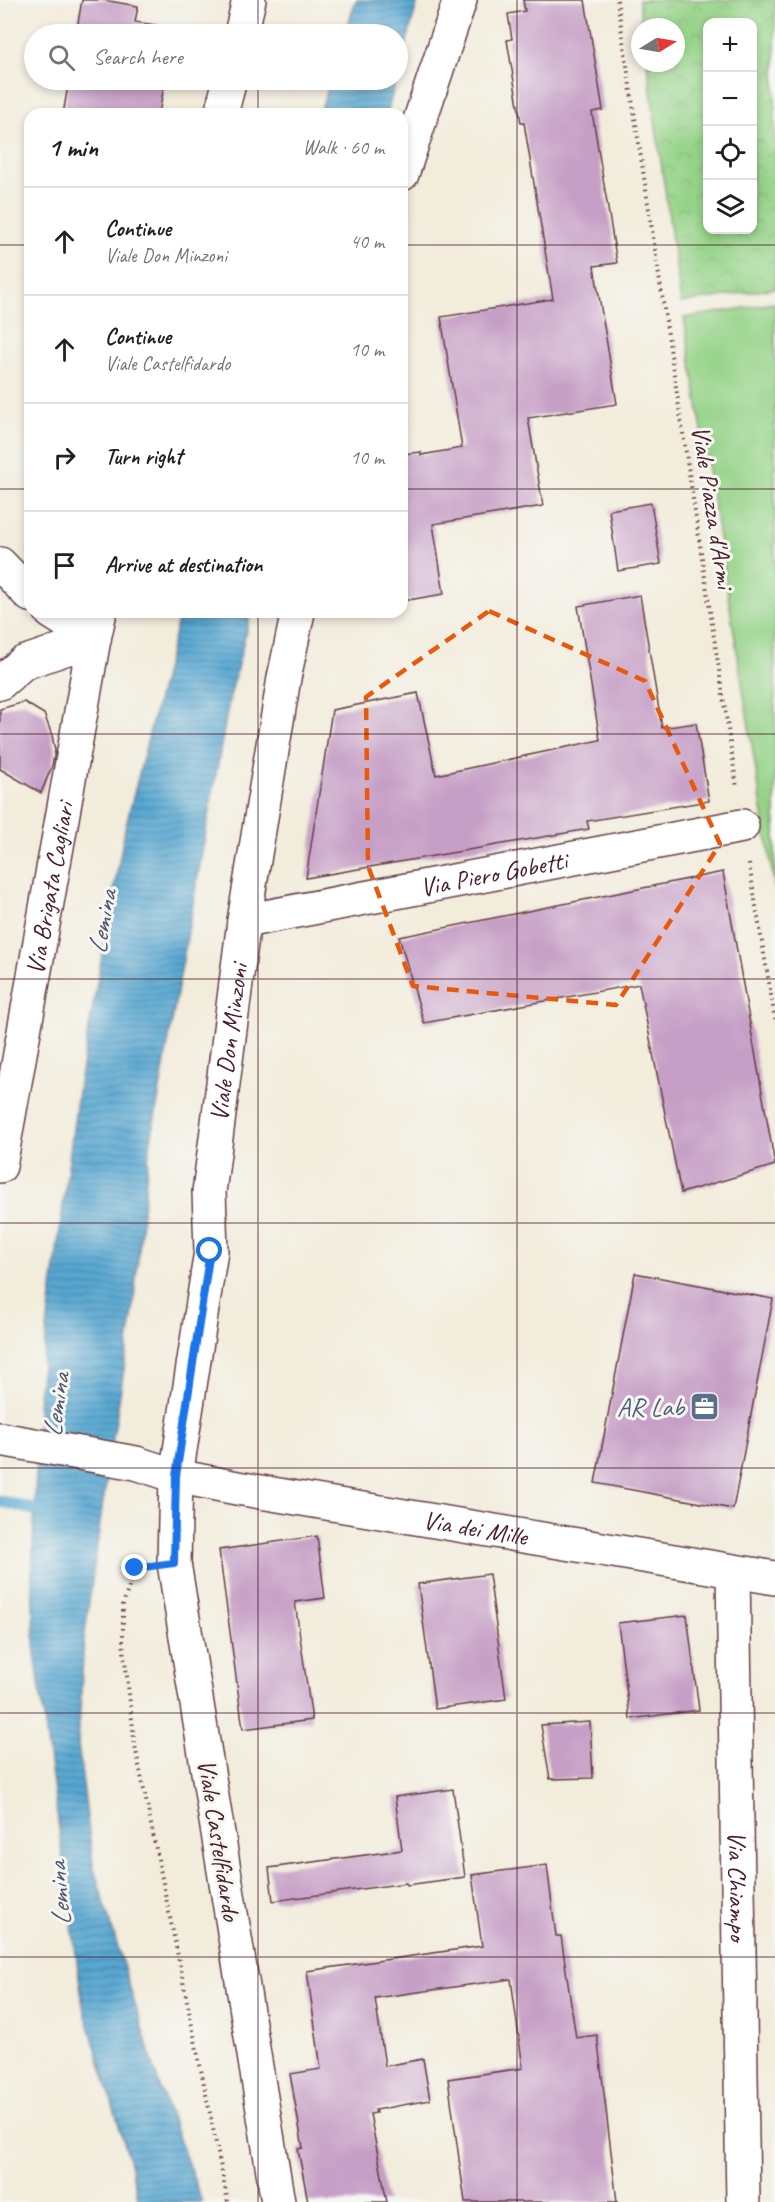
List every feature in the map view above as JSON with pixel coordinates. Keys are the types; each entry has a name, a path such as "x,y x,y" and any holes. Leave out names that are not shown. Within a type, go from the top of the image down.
{"street":[{"path":"243,24 249,0"},
{"path":"408,156 460,0"},
{"path":"223,108 227,90"},
{"path":"0,564 24,589"},
{"path":"72,618 97,625"},
{"name":"Viale Don Minzoni","path":"176,1476 210,1251 209,1192 244,921 284,678 297,618"},
{"path":"0,683 23,663 97,625"},
{"name":"Via Brigata Cagliari","path":"0,1166 97,625"},
{"name":"Via Piero Gobetti","path":"244,921 742,826"},
{"name":"Via dei Mille","path":"0,1439 136,1463 176,1476 237,1488 775,1578"},
{"name":"Viale Castelfidardo","path":"176,1476 174,1563 278,2202"},
{"name":"Via Chiampo","path":"733,1571 744,2202"}],"path":[{"name":"Viale Piazza d'Armi","path":"617,0 742,826 775,1019"},
{"path":"174,1563 135,1568 123,1604 123,1642 135,1746 228,2202"}],"highlighted area":[{"path":"489,611 645,681 720,844 616,1005 413,986 368,866 366,697"}],"green space":[{"path":"639,0 775,0 775,288 681,303 648,72 685,72 685,18 641,18"},
{"path":"775,303 775,890 684,318"}],"water":[{"path":"356,0 418,0 408,37 408,24 348,24"},
{"path":"327,90 393,90 389,108 321,108"},
{"name":"Lemina","path":"178,618 250,618 229,701 149,1151 132,1318 84,1639 78,1744 93,1865 158,2081 202,2202 139,2202 128,2155 83,2006 34,1645 32,1576 39,1389 79,1083 125,829"}],"building":[{"path":"82,0 103,0 138,6 135,22 148,24 78,24"},
{"path":"523,0 585,0 603,110 592,112 617,263 594,266 617,404 528,418 543,506 433,524 444,594 408,600 408,453 421,452 421,455 462,448 441,317 553,299 524,123 521,123 507,40 512,39 508,14 525,11"},
{"path":"67,90 163,90 160,108 64,108"},
{"path":"651,503 661,564 618,571 609,510"},
{"path":"640,595 662,728 696,723 709,801 587,821 589,829 306,878 332,710 418,693 436,775 600,740 578,606"},
{"path":"24,702 44,714 55,751 52,766 41,793 0,769 0,709"},
{"path":"723,872 775,1165 681,1193 639,984 424,1023 399,937"},
{"path":"635,1273 773,1299 733,1509 595,1483"},
{"path":"317,1536 325,1598 295,1602 312,1720 243,1729 219,1550"},
{"path":"489,1574 506,1699 435,1709 418,1584"},
{"path":"687,1615 699,1710 630,1719 618,1623"},
{"path":"590,1722 593,1778 550,1779 541,1725"},
{"path":"453,1789 465,1877 273,1901 269,1868 402,1850 395,1797"},
{"path":"547,1865 556,1936 561,1936 576,2038 597,2035 617,2202 465,2202 448,2079 523,2068 511,1979 375,1998 385,2066 423,2059 430,2100 375,2110 376,2113 370,2114 387,2202 308,2202 298,2149 303,2148 290,2074 321,2069 307,1971 482,1946 472,1875"}],"waterway":[{"path":"0,1501 48,1513"}],"place":[{"name":"AR Lab","path":"705,1407"}],"route":[{"path":"135,1568 174,1563 176,1476 210,1251"}]}
